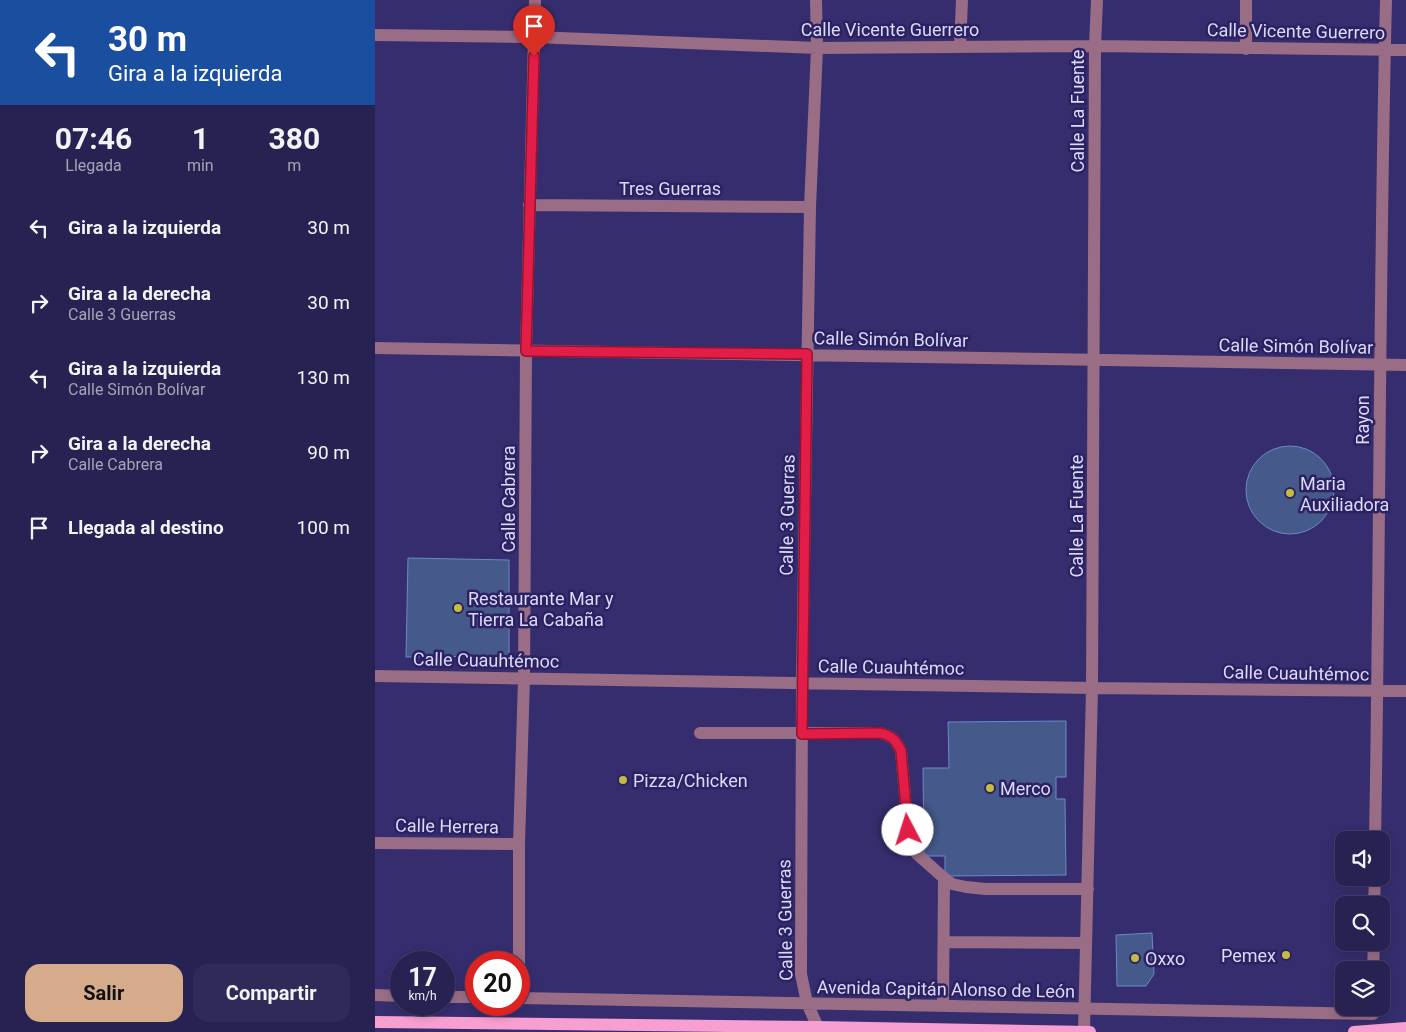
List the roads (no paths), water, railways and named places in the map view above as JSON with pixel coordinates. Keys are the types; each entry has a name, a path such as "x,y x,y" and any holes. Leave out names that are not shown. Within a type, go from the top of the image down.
{"main road":[{"path":"375,1022 818,1030 1090,1032"},
{"path":"1354,1032 1406,1029"},
{"path":"1402,1032 1406,1029"}],"street":[{"name":"Calle Cabrera","path":"519,951 519,844 524,679 526,351 535,0"},
{"name":"Calle 3 Guerras","path":"816,0 817,48 810,207 807,354 802,683 801,974 807,1003 818,1030"},
{"path":"960,47 961,0"},
{"name":"Calle La Fuente","path":"1084,1032 1092,688 1095,46 1097,0"},
{"path":"1245,0 1246,49"},
{"name":"Rayon","path":"1375,831 1386,0"},
{"name":"Calle Vicente Guerrero","path":"375,36 534,37 817,48 1095,46 1406,50"},
{"name":"Tres Guerras","path":"529,205 810,207"},
{"name":"Calle Simón Bolívar","path":"375,348 1406,365"},
{"name":"Calle Cuauhtémoc","path":"375,676 1092,688 1406,691"},
{"path":"700,734 880,733 890,736 897,742 901,751 911,844 917,854 944,878 953,884 985,889 1088,889"},
{"name":"Calle Herrera","path":"375,843 519,844"},
{"path":"943,1005 944,878"},
{"path":"944,942 1085,944"},
{"path":"375,995 390,996"},
{"name":"Avenida Capitán Alonso de León","path":"530,998 1085,1009 1335,1010"},
{"path":"1372,1030 1373,1016"}],"place":[{"name":"Maria Auxiliadora","path":"1290,493"},
{"name":"Restaurante Mar y Tierra La Cabaña","path":"458,608"},
{"name":"Pizza/Chicken","path":"623,780"},
{"name":"Merco","path":"990,788"},
{"name":"Pemex","path":"1286,955"},
{"name":"Oxxo","path":"1135,958"}]}
